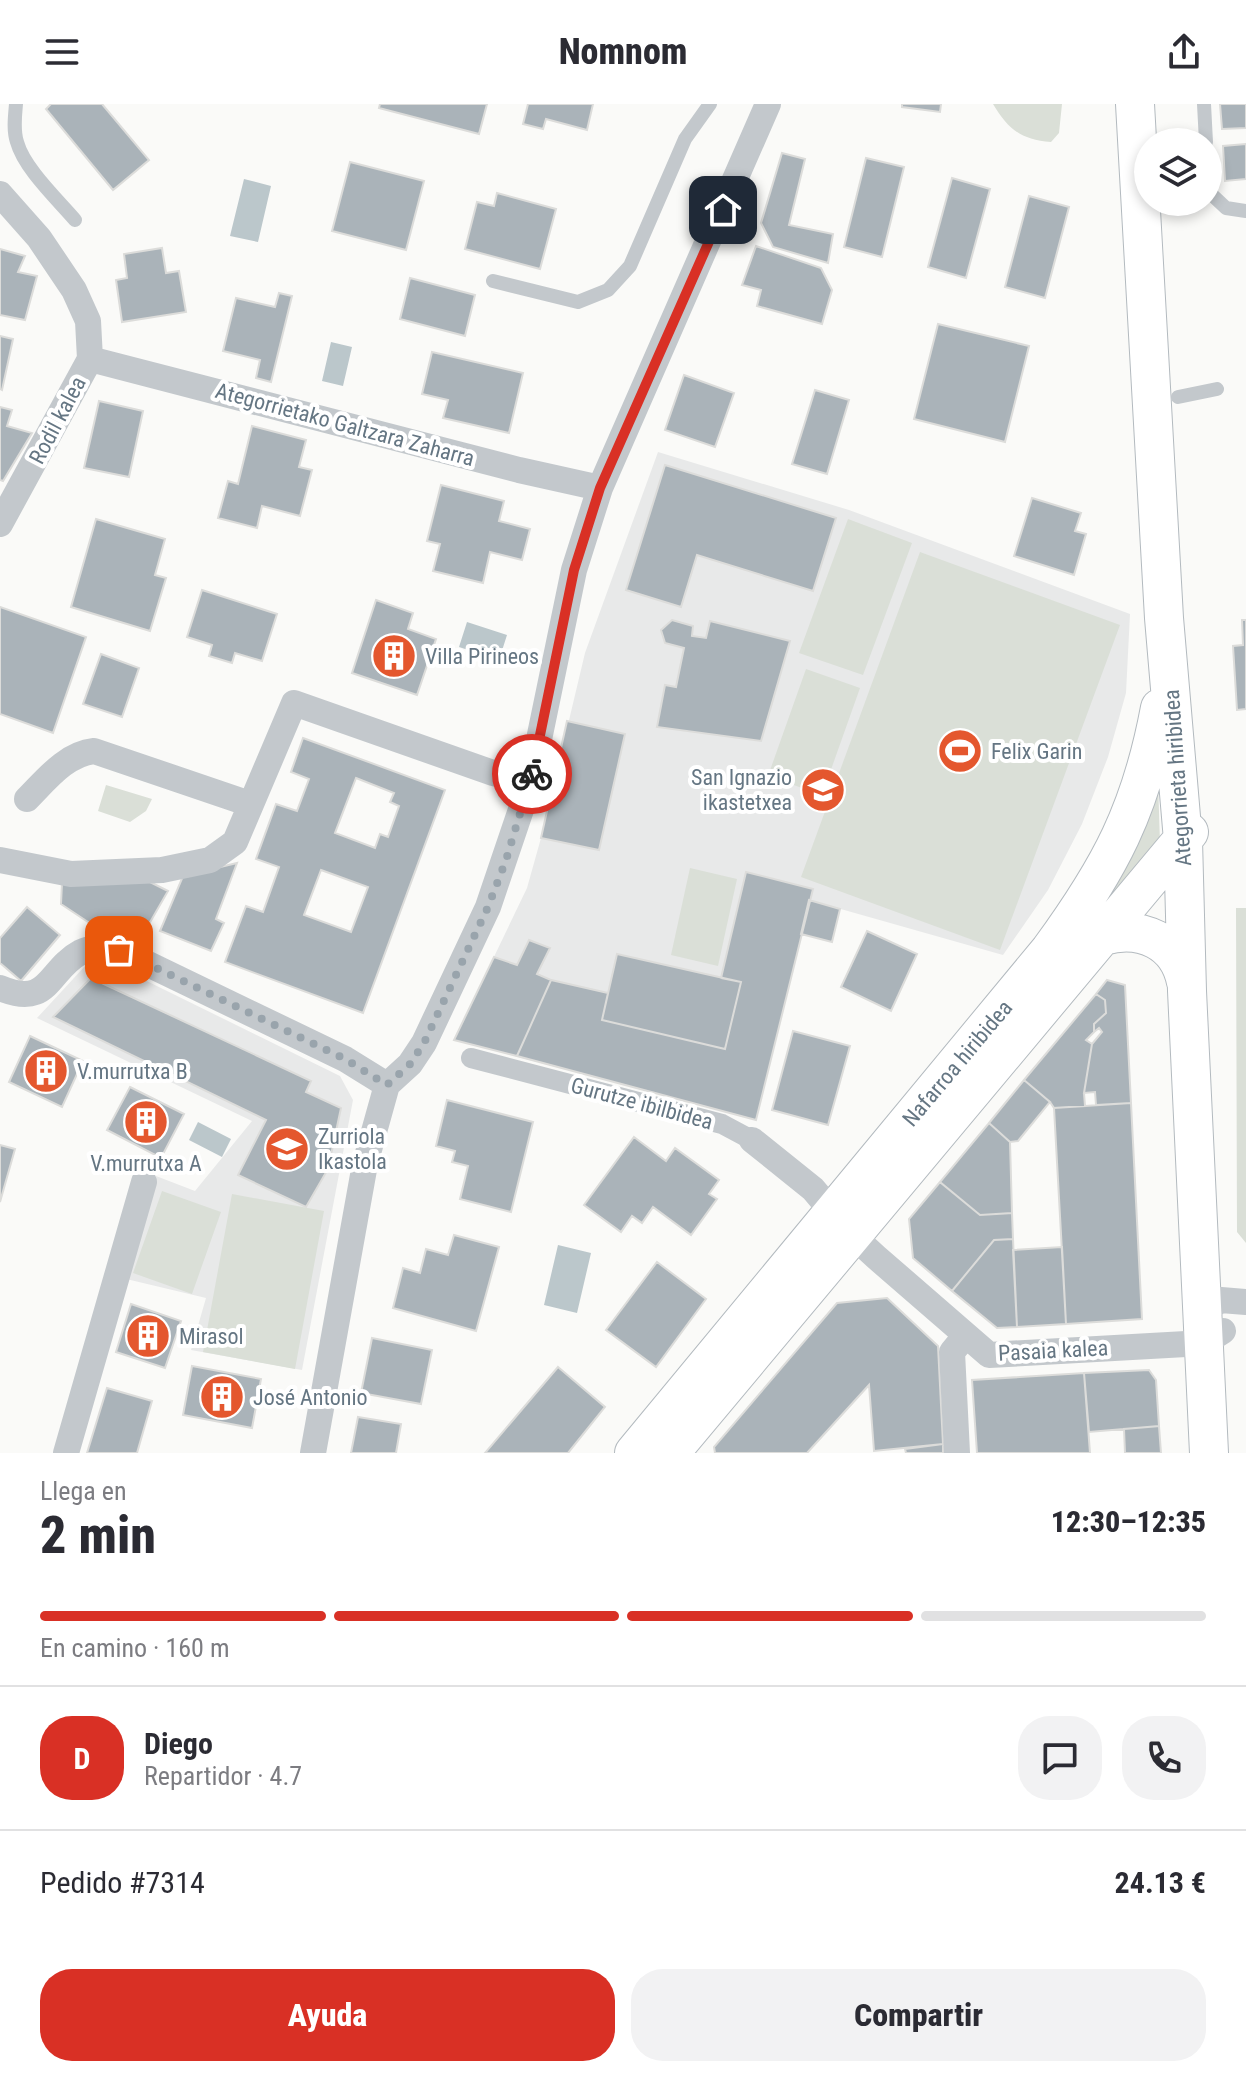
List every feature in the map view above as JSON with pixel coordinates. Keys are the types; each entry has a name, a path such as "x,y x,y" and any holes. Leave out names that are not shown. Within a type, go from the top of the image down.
{"main road":[{"name":"Ategorrieta hiribidea","path":"1135,104 1164,618 1192,828 1187,991 1219,1317 1209,1453"},
{"path":"1161,104 1162,128"},
{"name":"Ategorrieta hiribidea","path":"1167,216 1178,397 1192,828 1228,1453"},
{"name":"Nafarroa hiribidea","path":"686,1444 842,1223 1050,950 1105,870 1134,808 1155,736 1163,693 1164,618"},
{"name":"Nafarroa hiribidea","path":"634,1453 842,1223 880,1204 1192,828"},
{"path":"1103,936 1116,932 1142,933 1166,945 1181,966 1187,991"}],"street":[{"path":"313,1453 365,1164 387,1085 410,1064 424,1043 488,907 530,783 574,570 600,488 768,104"},
{"name":"Rodil kalea","path":"0,194 39,238 74,290 88,321 90,359 0,524"},
{"name":"Ategorrietako Galtzara Zaharra","path":"90,359 519,470 600,488"},
{"path":"0,860 71,874 162,870 210,860 235,842 294,703 493,773 530,783"},
{"path":"27,799 54,772 81,753 94,751 250,804"},
{"path":"0,988 26,996 41,989 80,953 99,947 119,950 345,1059 387,1085"},
{"name":"Gurutze ibilbidea","path":"471,1058 722,1124 752,1140 813,1189 842,1223"},
{"path":"66,1453 144,1182"},
{"name":"Pasaia kalea","path":"842,1223 989,1355 1219,1317"},
{"path":"957,1453 952,1352 966,1335"}],"lane":[{"path":"16,104 14,122 17,143 28,163 75,220"},
{"path":"493,281 578,302 608,290 630,266 685,139 710,104"},
{"path":"1204,104 1205,128"},
{"path":"1222,204 1226,208 1246,211"},
{"path":"1178,397 1217,389"}],"shaded area":[{"path":"993,104 1062,104 1059,133 1051,142 1023,136 1004,120"},
{"path":"244,179 271,186 258,242 230,236"},
{"path":"331,342 352,347 343,386 322,381"},
{"name":"San Ignazio ikastetxea","path":"658,452 849,510 1130,614 1126,693 1108,757 1082,824 1048,890 1003,955 809,900 756,1120 454,1040 527,888 585,653"},
{"path":"848,519 912,543 863,675 799,653"},
{"name":"Felix Garin","path":"920,552 1120,625 1000,950 801,877"},
{"path":"467,622 507,635 499,660 459,647"},
{"path":"806,669 860,688 822,795 768,776"},
{"path":"1158,781 1160,843 1069,953"},
{"path":"106,785 152,799 146,811 130,822 98,811"},
{"path":"690,868 737,879 718,966 671,955"},
{"path":"1236,908 1246,908 1246,1243 1237,1232"},
{"name":"Zurriola Ikastola","path":"106,961 340,1076 353,1100 302,1370 191,1350 206,1298 122,1278 156,1176 195,1191 252,1121 37,1018 86,965"},
{"path":"198,1122 231,1139 222,1157 189,1140"},
{"path":"162,1191 221,1212 192,1294 133,1273"},
{"path":"232,1194 324,1211 295,1369 203,1352"},
{"path":"558,1245 591,1253 577,1313 544,1305"}],"building":[{"path":"51,104 102,104 149,160 113,190 46,109"},
{"path":"380,104 487,104 479,134 379,108"},
{"path":"528,104 593,104 587,130 546,119 543,129 523,124"},
{"path":"902,104 941,104 940,112 902,107"},
{"path":"1220,104 1246,104 1246,128 1222,128"},
{"path":"1246,144 1246,179 1225,181 1223,146"},
{"path":"782,153 805,159 789,225 833,234 828,263 773,247 761,223"},
{"path":"866,158 904,167 882,257 844,247"},
{"path":"350,162 424,181 406,250 332,231"},
{"path":"952,178 990,189 966,278 928,267"},
{"path":"497,193 556,209 540,269 465,249 477,202 494,206"},
{"path":"1029,196 1069,207 1045,298 1005,287"},
{"path":"756,246 821,268 832,290 822,324 757,306 761,290 742,285"},
{"path":"162,248 166,273 179,271 186,312 122,322 116,280 127,278 124,254"},
{"path":"0,249 25,256 18,272 37,276 25,320 0,315"},
{"path":"410,278 475,295 465,336 400,319"},
{"path":"279,293 292,296 271,382 256,378 260,360 223,351 236,298 275,307"},
{"path":"938,324 1029,346 1005,442 914,419"},
{"path":"0,336 13,339 2,390 0,389"},
{"path":"432,352 523,373 509,433 443,418 448,400 422,394"},
{"path":"684,375 734,393 715,447 665,430"},
{"path":"815,390 849,400 827,474 792,464"},
{"path":"99,401 143,411 129,477 84,468"},
{"path":"0,407 12,410 7,426 32,433 3,481 0,480"},
{"path":"252,426 306,440 299,467 312,470 300,516 262,506 257,528 218,518 228,481 238,484"},
{"path":"665,465 836,518 813,591 697,555 681,607 626,590"},
{"path":"441,485 504,501 499,521 530,529 522,560 490,552 483,583 433,571 440,544 427,541"},
{"path":"1032,498 1081,513 1075,531 1086,534 1074,575 1014,556"},
{"path":"96,519 165,539 155,575 166,578 150,631 71,607"},
{"path":"202,590 277,614 262,661 235,653 232,663 209,656 212,645 187,637"},
{"name":"Villa Pirineos","path":"376,600 413,613 408,629 436,639 417,695 352,673"},
{"path":"0,607 86,637 53,733 0,714"},
{"path":"672,620 693,626 692,636 706,638 710,621 790,641 761,741 657,727 665,685 676,687 684,648 665,643 661,630"},
{"path":"1242,620 1246,620 1246,709 1237,710 1233,646 1243,645"},
{"path":"101,654 139,668 122,717 83,704"},
{"path":"567,721 625,734 599,850 541,838"},
{"path":"303,738 445,790 363,1013 225,962 246,906 263,912 279,867 256,859 276,804 297,811 309,779 291,772","holes":["356,778 394,793 390,802 399,806 388,837 380,834 375,848 335,833","321,870 368,887 351,932 304,915"]},
{"path":"237,863 216,919 224,923 211,951 160,931 183,876"},
{"path":"746,872 813,889 756,1120 517,1056 551,980 608,993 602,1020 725,1049 741,982 721,978"},
{"path":"148,881 168,891 141,938 114,925 91,924 61,904 62,883"},
{"path":"809,900 840,909 832,942 801,934"},
{"path":"27,907 60,935 21,981 0,963 0,938"},
{"path":"867,931 917,954 891,1011 841,987"},
{"path":"529,940 550,948 537,974 551,980 517,1056 454,1040 494,957 517,965"},
{"path":"617,954 741,982 725,1049 602,1020"},
{"path":"91,978 311,1081 306,1092 341,1108 328,1169 306,1207 238,1175 266,1120 53,1017"},
{"path":"1107,980 1125,985 1131,1103 1096,1105 1095,1092 1084,1093 1092,1044 1102,1032 1099,1028 1094,1032 1094,1024 1106,1013 1105,1000 1096,994"},
{"path":"1096,994 1105,1000 1106,1013 1094,1024 1094,1032 1086,1040 1092,1044 1084,1093 1085,1106 1054,1108 1024,1080"},
{"path":"793,1031 850,1046 828,1125 772,1110"},
{"name":"V.murrutxa B","path":"30,1036 83,1061 62,1107 9,1082"},
{"path":"1024,1080 1050,1102 1018,1141 1010,1142 989,1123"},
{"name":"V.murrutxa A","path":"130,1087 184,1114 161,1158 107,1130"},
{"path":"447,1100 533,1122 511,1212 460,1199 468,1166 452,1162 455,1151 436,1146"},
{"path":"1131,1103 1142,1319 1066,1324 1054,1108"},
{"path":"989,1123 1010,1142 1012,1213 980,1215 940,1182"},
{"path":"634,1137 666,1161 675,1148 719,1180 709,1194 717,1199 691,1235 653,1207 642,1223 632,1216 621,1232 584,1205"},
{"path":"0,1145 15,1149 0,1202"},
{"path":"940,1182 980,1215 1012,1213 1013,1239 994,1240 952,1291 913,1258 909,1219"},
{"path":"454,1235 499,1247 476,1331 393,1308 403,1268 420,1273 426,1249 448,1255"},
{"path":"1013,1239 1017,1327 997,1328 952,1291 994,1240"},
{"path":"1062,1247 1066,1324 1017,1327 1013,1250"},
{"path":"657,1262 706,1299 656,1367 606,1330"},
{"path":"887,1298 938,1346 943,1444 874,1451 869,1385 807,1453 715,1453 714,1447 837,1303"},
{"name":"Mirasol","path":"131,1304 181,1321 165,1368 116,1352"},
{"path":"372,1338 432,1350 421,1404 361,1393"},
{"name":"José Antonio","path":"192,1366 261,1379 252,1428 183,1415"},
{"path":"558,1367 605,1407 568,1453 485,1453"},
{"path":"1149,1370 1156,1380 1159,1426 1089,1432 1084,1373"},
{"path":"1084,1373 1090,1453 977,1453 972,1380"},
{"path":"107,1388 152,1401 137,1453 87,1453"},
{"path":"358,1417 401,1424 396,1453 351,1453"},
{"path":"1159,1426 1161,1453 1125,1453 1124,1429"},
{"path":"943,1444 943,1453 906,1453 905,1449"}],"way so far":[{"path":"119,950 345,1059 387,1085 410,1064 424,1043 488,907 532,774"}],"place":[{"name":"Villa Pirineos","path":"394,656"},
{"name":"Felix Garin","path":"960,751"},
{"name":"San Ignazio ikastetxea","path":"823,790"},
{"name":"V.murrutxa B","path":"46,1071"},
{"name":"V.murrutxa A","path":"146,1122"},
{"name":"Zurriola Ikastola","path":"287,1149"},
{"name":"Mirasol","path":"148,1336"},
{"name":"José Antonio","path":"222,1397"}],"route":[{"path":"532,774 574,570 600,488 723,210"}]}
